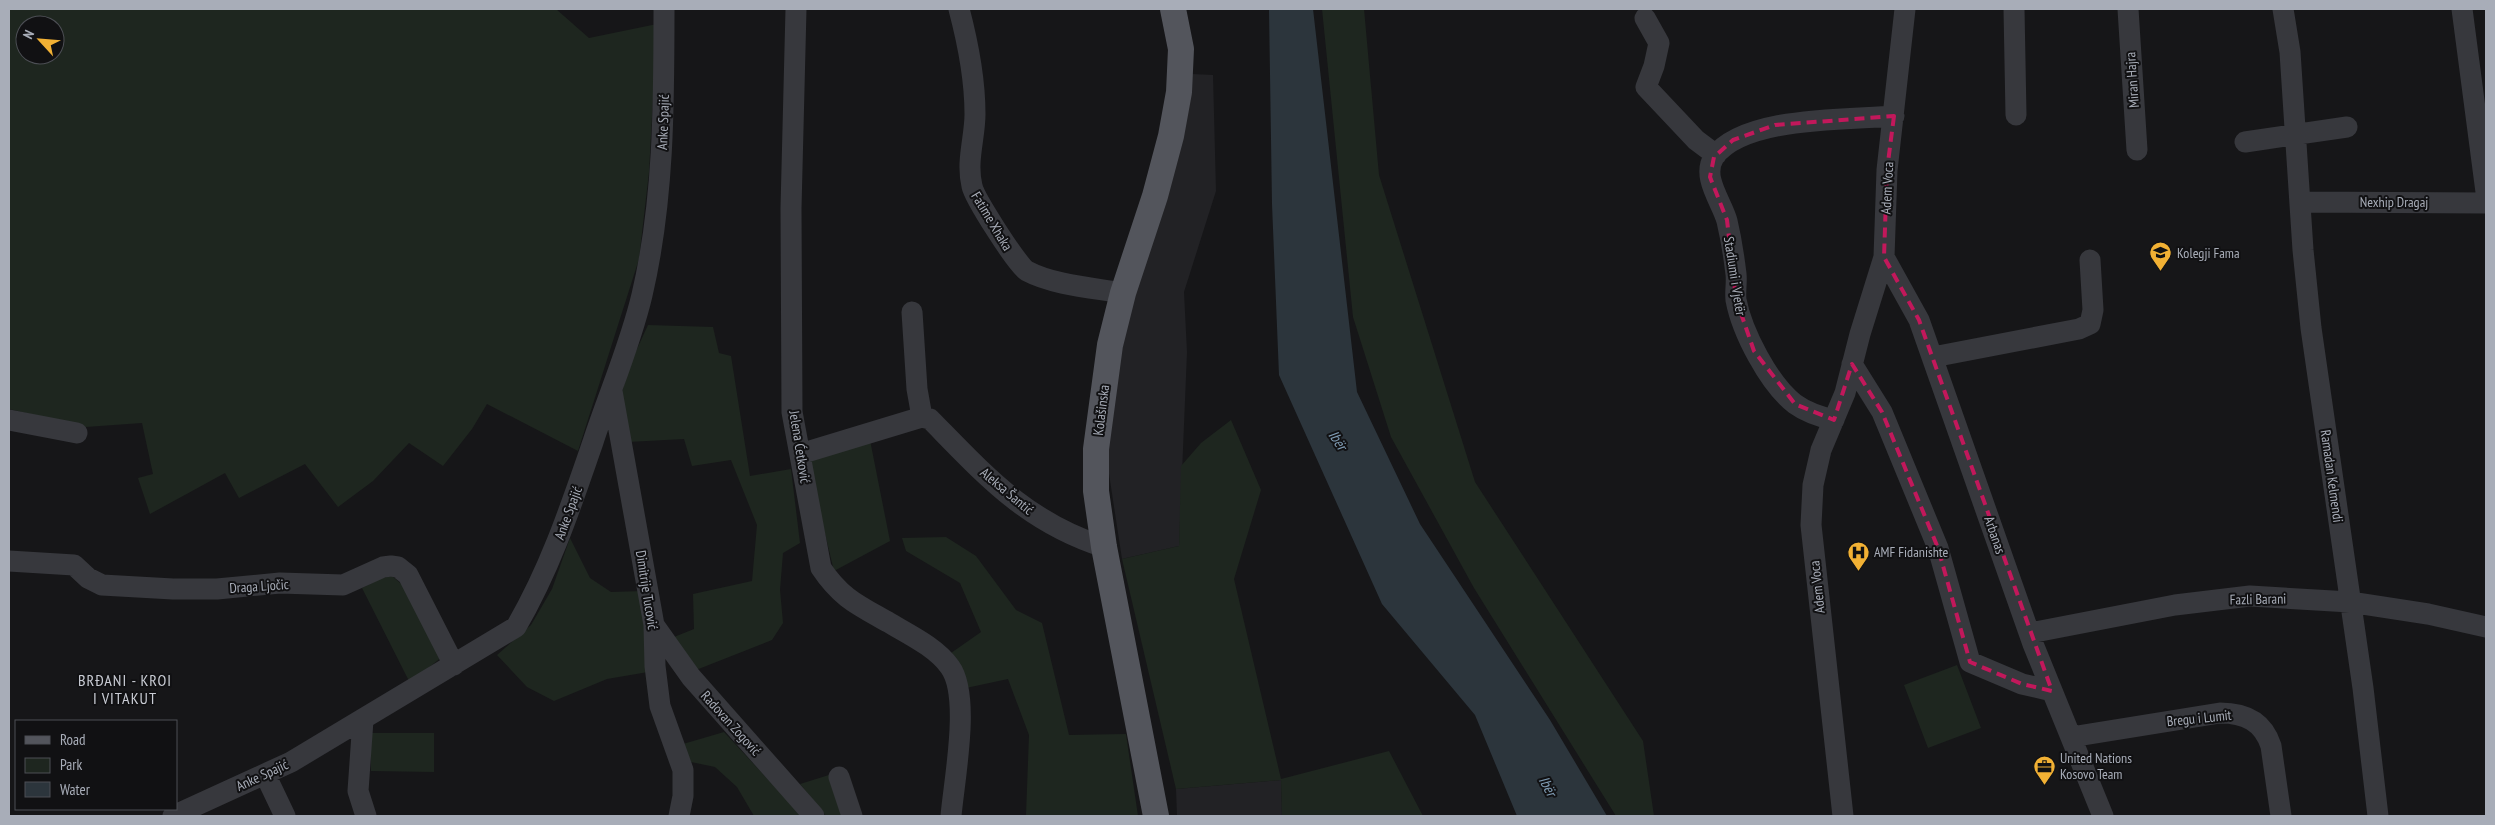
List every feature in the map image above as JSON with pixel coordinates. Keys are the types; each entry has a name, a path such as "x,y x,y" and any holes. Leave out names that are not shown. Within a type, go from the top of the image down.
{"main road":[{"name":"Kolašinska","path":"1156,816 1104,547 1096,491 1096,449 1110,345 1123,293 1155,196 1171,136 1179,92 1181,48 1173,9"}],"street":[{"name":"Anke Spajić","path":"173,816 290,762 363,720 516,627 532,601 570,511 612,391 642,295 660,185 664,80 664,9"},
{"name":"Fatime Xhaka","path":"959,9 968,46 975,114 969,169 972,188 1015,259 1025,270 1039,276 1123,293"},
{"name":"Adem Voca","path":"1843,816 1811,525 1815,476 1821,450 1845,393 1884,257 1887,170 1905,9"},
{"path":"2014,9 2016,115"},
{"name":"Miran Hajra","path":"2128,9 2136,150"},
{"path":"2283,9 2290,52 2296,135"},
{"path":"2462,9 2486,192"},
{"name":"Jelena Ćetković","path":"798,11 791,218 792,412 821,568 835,588 931,649 948,664 955,675 961,705 951,816"},
{"path":"1645,18 1659,43 1654,66 1646,87 1696,140 1716,155 1733,140 1752,131 1775,125 1894,116"},
{"path":"2245,142 2347,127"},
{"name":"Ramadan Kelmendi","path":"2296,135 2303,250 2311,328 2378,816"},
{"name":"Stadiumi i Vjetër","path":"1716,155 1710,167 1710,177 1727,220 1736,275 1736,299 1744,329 1754,351 1778,385 1795,404 1821,417 1834,420"},
{"name":"Nexhip Dragaj","path":"2301,202 2486,203"},
{"name":"Arbanas","path":"1884,257 1919,320 2030,633 2104,816"},
{"path":"1933,358 2079,329 2090,324 2093,310 2090,260"},
{"path":"800,454 922,417 917,389 912,312"},
{"path":"1852,364 1882,412 1934,538 1970,662 2022,684 2052,691"},
{"name":"Dimitrije Tucović","path":"612,391 654,625 654,666 660,706 683,770 683,796 679,816"},
{"name":"Aleksa Šantić","path":"922,417 930,419 997,488 1025,510 1078,539 1104,547"},
{"path":"9,420 77,433"},
{"name":"Draga Ljočic","path":"9,561 74,565 88,578 102,585 173,589 222,589 280,583 343,585 383,567 398,567 408,575 454,665"},
{"name":"Fazli Barani","path":"2030,633 2175,605 2250,596 2350,602 2428,614 2486,627"},
{"name":"Radovan Zogović","path":"654,625 691,678 814,816"},
{"name":"Bregu i Lumit","path":"2071,737 2220,713 2236,713 2250,718 2268,736 2281,816"},
{"path":"363,720 358,791 362,811 366,816"},
{"path":"265,774 285,816"},
{"path":"839,776 852,816"}],"highlighted area":[{"path":"1894,116 1887,170 1884,257 1919,320 2052,691 2022,684 1970,662 1938,548 1882,412 1852,364 1834,420 1795,404 1754,351 1736,299 1727,220 1710,177 1714,157 1733,140 1775,125"}],"shaded area":[{"path":"1192,74 1213,75 1216,191 1184,292 1187,352 1179,546 1122,559 1104,441 1127,324"},
{"path":"1281,780 1282,816 1177,816 1176,789"}],"green space":[{"path":"9,9 556,9 589,38 657,24 649,172 639,259 578,451 487,404 472,429 443,466 409,443 373,481 338,507 305,464 239,498 225,473 150,514 138,478 153,474 142,423 86,427 9,409"},
{"path":"1322,9 1364,9 1379,175 1475,482 1643,741 1654,816 1616,816 1474,588 1391,437 1353,317"},
{"path":"648,325 713,327 719,353 731,356 750,476 791,469 800,543 783,553 780,590 783,623 772,640 696,670 674,637 694,629 693,594 752,581 757,525 731,460 692,466 684,439 628,442 621,395 631,362"},
{"path":"1231,420 1261,490 1234,579 1281,779 1389,751 1423,816 1282,816 1281,780 1176,789 1122,559 1179,546 1181,466 1201,443"},
{"path":"870,440 890,541 834,571 807,459"},
{"path":"946,537 976,556 1016,610 1042,623 1069,735 1126,734 1138,816 1018,816 1026,815 1029,735 1008,679 966,688 951,653 981,632 960,583 906,551 902,538"},
{"path":"570,538 590,578 611,592 643,591 648,672 607,679 554,701 527,687 497,655 531,625 552,589"},
{"path":"392,576 406,588 443,656 410,683 362,588 381,578"},
{"path":"1957,665 1981,728 1928,748 1904,685"},
{"path":"724,732 802,816 754,816 737,787 715,767 691,762 683,744"},
{"path":"371,733 434,733 434,772 371,771"},
{"path":"829,775 842,816 826,816 800,784"}],"water":[{"name":"Ibër","path":"1269,9 1313,9 1357,392 1420,524 1550,720 1607,816 1517,816 1475,715 1382,604 1279,375 1272,204"}],"place":[{"name":"Kolegji Fama","path":"2161,272"},
{"name":"AMF Fidanishte","path":"1858,571"},
{"name":"United Nations Kosovo Team","path":"2044,785"}],"district":[{"name":"BRĐANI - KROI I VITAKUT","path":"125,689"}]}
